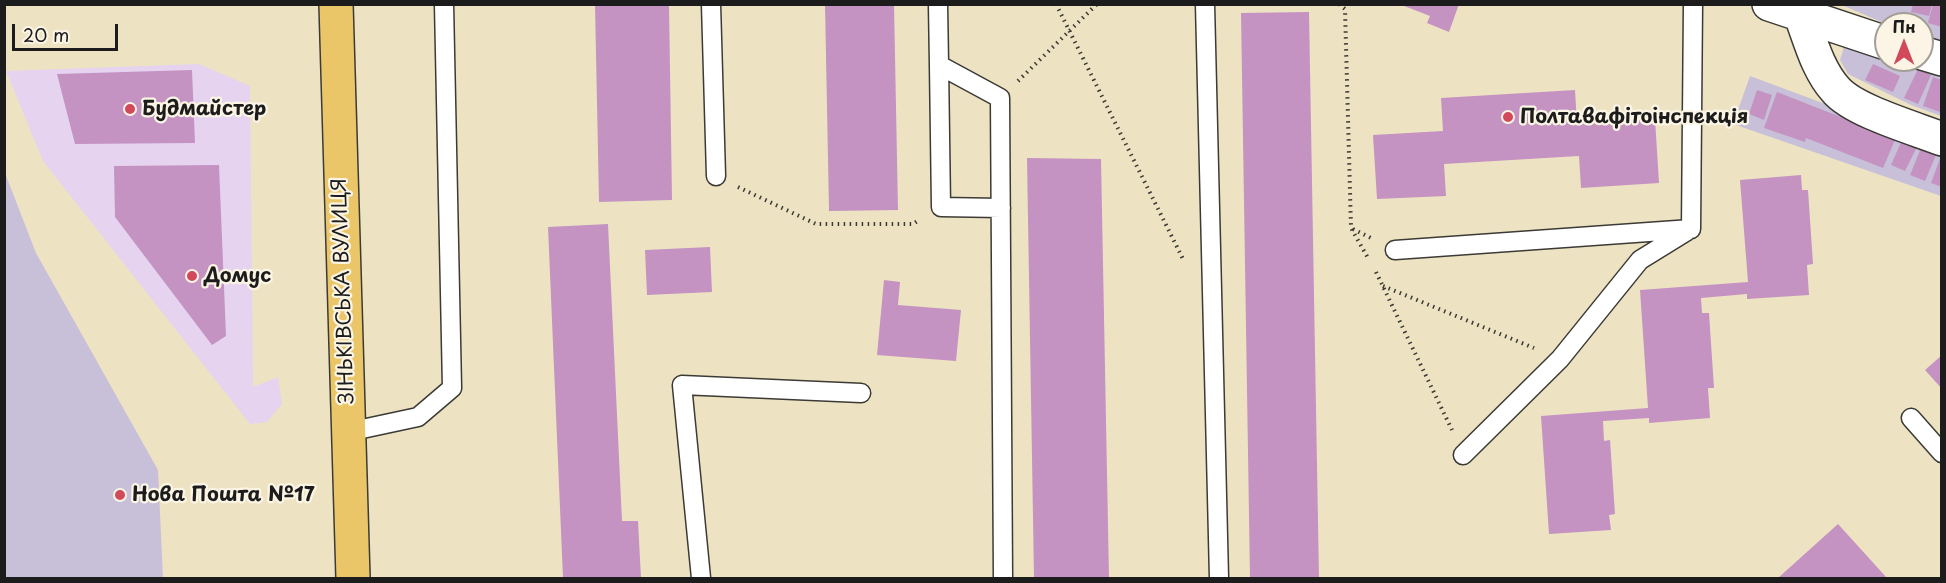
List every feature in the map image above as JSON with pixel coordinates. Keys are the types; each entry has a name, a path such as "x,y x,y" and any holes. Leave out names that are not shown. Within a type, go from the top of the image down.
{"main road":[{"name":"ЗІНЬКІВСЬКА ВУЛИЦЯ","path":"336,4 353,578"}],"street":[{"path":"1791,7 1874,38"},
{"path":"1791,7 1821,68 1836,91 1867,110 1941,139"}],"lane":[{"path":"348,432 418,417 452,388 444,4"},
{"path":"711,4 716,176"},
{"path":"938,4 941,207 1001,208"},
{"path":"1205,4 1219,579"},
{"path":"1691,229 1693,4"},
{"path":"939,65 1000,98 1003,579"},
{"path":"1395,250 1691,229"},
{"path":"1463,455 1560,359 1640,260 1691,229"},
{"path":"701,579 682,385 861,393"},
{"path":"1911,418 1941,453"}],"path":[{"path":"1056,4 1071,30 1184,262"},
{"path":"1000,98 1097,4"},
{"path":"1339,4 1345,9"},
{"path":"716,176 816,224 913,224 941,207"},
{"path":"1383,286 1560,359"}],"shaded area":[{"path":"1842,5 1941,5 1941,41 1934,39 1934,12 1874,12 1874,19"},
{"path":"1846,40 1874,46 1874,72 1934,72 1934,63 1941,65 1941,116 1911,105 1848,74 1840,60"},
{"path":"199,64 250,86 253,387 278,377 282,404 267,422 250,424 43,161 6,71"},
{"path":"1750,76 1941,147 1941,196 1733,124"},
{"path":"5,173 36,253 158,470 163,578 5,578"}],"building":[{"path":"595,4 669,4 672,200 599,202"},
{"path":"825,4 894,4 898,210 829,211"},
{"path":"1399,4 1459,4 1449,32 1427,23 1430,16"},
{"path":"1913,4 1932,4 1930,12 1911,12"},
{"path":"1933,4 1942,4 1942,27 1934,25 1934,12 1931,12"},
{"path":"1309,12 1319,578 1250,578 1241,13"},
{"path":"1873,64 1874,72 1891,72 1900,76 1893,92 1865,80"},
{"name":"Будмайстер","path":"192,70 195,143 75,144 57,74"},
{"path":"1917,72 1931,75 1918,104 1904,98"},
{"path":"1933,77 1942,80 1940,112 1923,106"},
{"path":"1575,90 1577,123 1655,119 1659,183 1581,188 1579,156 1444,164 1446,196 1377,199 1373,135 1443,131 1441,98"},
{"path":"1757,90 1772,95 1764,120 1749,114"},
{"path":"1777,92 1851,121 1853,117 1898,133 1883,168 1806,138 1805,142 1764,128"},
{"path":"1902,140 1917,147 1905,171 1891,165"},
{"path":"1921,148 1936,155 1925,181 1910,175"},
{"path":"1942,156 1942,187 1931,183"},
{"path":"1027,158 1101,159 1109,578 1034,578"},
{"name":"Домус","path":"219,165 226,336 212,345 115,217 114,166"},
{"path":"1801,175 1802,190 1808,190 1813,264 1807,265 1809,295 1747,299 1747,294 1701,298 1702,313 1709,313 1714,388 1708,388 1710,418 1649,423 1649,418 1603,421 1604,441 1610,440 1615,514 1609,515 1611,530 1549,534 1541,416 1648,408 1640,290 1748,282 1740,180"},
{"path":"608,224 622,521 638,521 641,578 563,578 548,227"},
{"path":"710,247 712,292 647,295 645,250"},
{"path":"884,280 900,282 898,305 961,310 956,361 877,355"},
{"path":"1942,355 1942,389 1925,370"},
{"path":"1838,524 1887,578 1778,578"}],"place":[{"name":"Будмайстер","path":"130,109"},
{"name":"Полтавафітоінспекція","path":"1508,117"},
{"name":"Домус","path":"192,276"},
{"name":"Нова Пошта №17","path":"120,495"}]}
